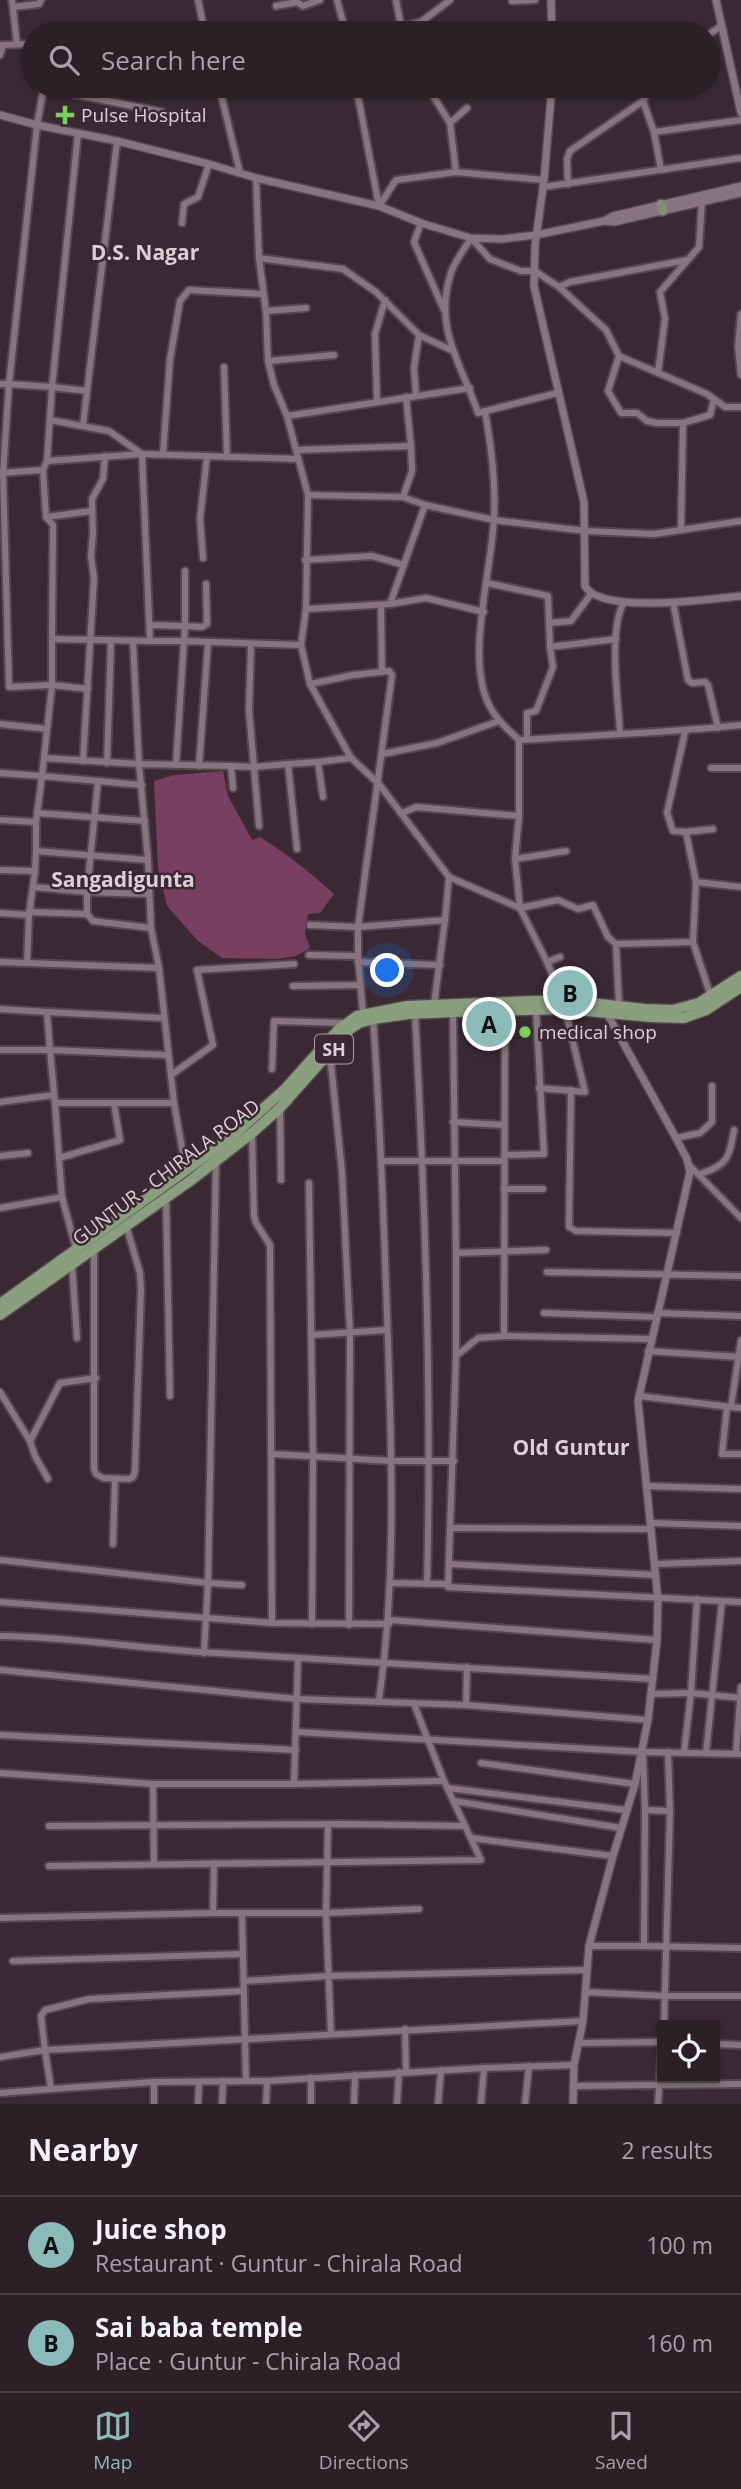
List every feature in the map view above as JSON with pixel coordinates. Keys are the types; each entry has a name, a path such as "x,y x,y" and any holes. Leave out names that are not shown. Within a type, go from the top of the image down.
{"main road":[{"name":"GUNTUR - CHIRALA ROAD","path":"604,1007 619,1005 673,1010 691,1006 711,997 741,976"},
{"name":"GUNTUR - CHIRALA ROAD","path":"0,1304 228,1140 268,1107 346,1023 370,1015 435,1005 564,1004 604,1007 651,1017 684,1018 706,1010 741,987"},
{"name":"GUNTUR - CHIRALA ROAD","path":"0,1315 166,1198 252,1133 280,1108 350,1029 370,1015 536,1009 564,1004"}],"street":[{"path":"0,55 2,45 18,44 13,4 39,4 41,0"},
{"path":"198,0 202,21"},
{"path":"276,6 297,2 303,6 320,0"},
{"path":"337,0 343,21"},
{"path":"396,0 400,21"},
{"path":"422,21 450,0"},
{"path":"512,1 535,0"},
{"path":"551,0 552,21"},
{"path":"716,0 741,113"},
{"path":"9,687 2,473 9,384 42,98"},
{"path":"96,98 162,112"},
{"path":"221,98 240,173"},
{"path":"358,98 379,206"},
{"path":"435,98 450,123 456,172"},
{"path":"551,98 536,235 535,293 584,502 587,590 591,594 624,602 673,602 741,596"},
{"path":"568,184 567,159 570,151 645,98"},
{"path":"643,101 661,170"},
{"path":"450,123 467,108"},
{"path":"0,115 379,206 421,223 471,238 502,239 536,235 604,221 613,216 741,193"},
{"path":"653,132 741,120"},
{"path":"27,963 29,913 35,871 36,822 52,685 53,525 46,517 43,470 47,461 78,133"},
{"path":"83,425 117,141"},
{"path":"379,206 396,180 456,172 543,184 568,184 741,158"},
{"path":"182,223 184,204 198,197 209,164"},
{"path":"256,178 259,258 266,312 268,361 274,385 287,416 308,495 306,609 301,645 310,684 351,758 379,784 449,877 520,908 558,900 578,909 593,905 608,937 616,944 693,942"},
{"path":"702,199 741,186"},
{"path":"658,373 665,319 660,292 699,247 702,199"},
{"path":"421,223 414,242 444,311 451,350 470,388 478,414 557,393"},
{"path":"471,238 490,259 521,271 535,271 559,287 606,330 619,356 714,399 725,407 741,407"},
{"path":"444,311 450,274 471,238"},
{"path":"259,258 343,269 385,300 419,335 451,350"},
{"path":"559,287 570,282 687,260"},
{"path":"163,454 170,359 180,301 189,290 263,294"},
{"path":"377,401 375,334 385,300"},
{"path":"266,312 306,308"},
{"path":"741,314 738,347 741,375"},
{"path":"416,396 414,368 419,335"},
{"path":"268,361 334,355"},
{"path":"619,356 608,387 609,396 617,410 624,414 637,413 651,422 683,423 710,415 714,399"},
{"path":"224,367 227,457"},
{"path":"0,384 87,391"},
{"path":"287,416 470,388"},
{"path":"403,497 412,471 406,397"},
{"path":"485,411 495,474 494,520 478,658 487,702 499,721 519,740 519,816 515,859 520,908 564,1004 585,1092 539,1088"},
{"path":"50,420 109,431 142,454"},
{"path":"681,530 683,423"},
{"path":"296,450 411,446"},
{"path":"142,454 150,641"},
{"path":"47,461 142,454 298,459"},
{"path":"83,761 94,578 91,556 92,499 103,479 105,456"},
{"path":"203,558 200,519 207,456"},
{"path":"2,473 43,470"},
{"path":"308,495 403,497 425,505 494,520 586,531 654,534 741,521"},
{"path":"390,604 425,505"},
{"path":"46,517 92,511"},
{"path":"305,560 372,556 404,565"},
{"path":"176,765 186,571"},
{"path":"487,583 548,596 553,667 536,711 527,713 527,739"},
{"path":"151,625 207,624 206,584"},
{"path":"550,623 571,621 591,594"},
{"path":"306,609 381,605 426,598 484,612"},
{"path":"620,733 616,639 618,614 624,602"},
{"path":"673,602 688,680 705,682 708,685 718,728"},
{"path":"381,605 382,672"},
{"path":"52,639 301,645"},
{"path":"550,647 616,639"},
{"path":"107,763 111,640"},
{"path":"134,641 139,764 151,928 159,968 174,1103 186,1172"},
{"path":"198,766 208,643"},
{"path":"251,644 249,711 259,826"},
{"path":"310,684 388,671 392,675 358,927 360,985 370,1015 382,1161 392,1461 389,1622 379,1700"},
{"path":"0,686 52,685 88,689"},
{"path":"382,754 437,743 499,721"},
{"path":"0,724 47,729"},
{"path":"519,740 620,733 685,732 741,725"},
{"path":"685,732 667,813 673,831 713,829"},
{"path":"44,758 107,763 254,766 351,758"},
{"path":"318,762 323,797"},
{"path":"288,764 297,849"},
{"path":"231,766 233,788"},
{"path":"711,768 741,768"},
{"path":"0,773 142,785"},
{"path":"98,781 87,914 93,921 151,928"},
{"path":"402,813 416,807 519,816"},
{"path":"37,813 145,821"},
{"path":"0,820 36,822"},
{"path":"686,832 696,882 693,942 711,997"},
{"path":"36,851 148,860"},
{"path":"515,859 566,852"},
{"path":"0,870 35,871"},
{"path":"435,1005 449,877"},
{"path":"696,882 741,887"},
{"path":"33,887 149,894"},
{"path":"0,913 87,914"},
{"path":"310,925 358,927 445,920"},
{"path":"616,944 619,1005"},
{"path":"309,956 440,965"},
{"path":"547,962 560,957"},
{"path":"0,962 159,968"},
{"path":"171,1075 213,1045 197,970 294,964"},
{"path":"293,986 360,985"},
{"path":"573,2104 574,2065 583,2021 589,1946 635,1784 648,1720 657,1640 658,1600 641,1446 639,1396 690,1176 689,1165 676,1138 604,1007"},
{"path":"0,1009 164,1018"},
{"path":"382,1161 504,1158 544,1153 536,1009"},
{"path":"504,1335 505,1010"},
{"path":"47,1012 62,1197 76,1249"},
{"path":"453,1012 456,1356 448,1587 658,1600 741,1602"},
{"path":"415,1013 423,1161 430,1461 427,1584"},
{"path":"272,1069 274,1021 346,1023"},
{"path":"0,1051 50,1050 168,1055"},
{"path":"330,1054 342,1172 349,1333 349,1625"},
{"path":"676,1138 699,1133 712,1122 712,1086"},
{"path":"571,1090 569,1227 576,1231 677,1233"},
{"path":"0,1102 55,1099 174,1103"},
{"path":"59,1157 120,1140 114,1103"},
{"path":"280,1108 281,1180"},
{"path":"453,1122 504,1125"},
{"path":"700,1174 719,1167 730,1154 734,1130"},
{"path":"252,1133 254,1216 270,1245 272,1623"},
{"path":"0,1156 28,1153"},
{"path":"204,1653 208,1583 216,1161"},
{"path":"689,1165 741,1219"},
{"path":"309,1183 313,1457 312,1624"},
{"path":"504,1189 543,1189"},
{"path":"0,1208 62,1197"},
{"path":"166,1198 170,1396"},
{"path":"94,1247 94,1469 99,1477 129,1479 135,1471 140,1278 126,1224"},
{"path":"456,1254 546,1250"},
{"path":"72,1263 77,1338"},
{"path":"547,1272 741,1276"},
{"path":"544,1313 741,1316"},
{"path":"312,1335 387,1331"},
{"path":"456,1356 478,1338 504,1335 651,1339"},
{"path":"741,1340 722,1454 741,1454"},
{"path":"648,1351 739,1357"},
{"path":"30,1441 61,1383 96,1378"},
{"path":"0,1391 30,1441 48,1479"},
{"path":"639,1396 741,1408"},
{"path":"273,1454 392,1461 454,1461"},
{"path":"113,1544 115,1479"},
{"path":"646,1486 741,1489"},
{"path":"450,1528 741,1526"},
{"path":"0,1560 242,1585"},
{"path":"656,1564 741,1561"},
{"path":"449,1564 656,1575"},
{"path":"391,1583 448,1584"},
{"path":"684,1752 697,1600"},
{"path":"706,1753 722,1601"},
{"path":"0,1602 272,1623 349,1625 389,1622 657,1640"},
{"path":"0,1636 57,1637 204,1653 653,1679"},
{"path":"294,1784 298,1658"},
{"path":"466,1705 467,1667"},
{"path":"0,1670 298,1699 466,1705 648,1720"},
{"path":"297,1732 643,1752 738,1754 741,1687"},
{"path":"651,1693 691,1693 741,1698"},
{"path":"49,1866 481,1860 444,1781 414,1704"},
{"path":"0,1735 296,1749"},
{"path":"643,1752 644,1946"},
{"path":"664,2020 670,1811 668,1752"},
{"path":"481,1763 635,1784"},
{"path":"0,1773 153,1784 444,1781"},
{"path":"153,1784 154,1864"},
{"path":"448,1788 626,1810"},
{"path":"454,1801 621,1828"},
{"path":"645,1810 670,1811"},
{"path":"328,1825 326,1913 331,2034"},
{"path":"48,1826 465,1826"},
{"path":"471,1838 613,1856"},
{"path":"214,1863 214,1913"},
{"path":"0,1918 419,1909"},
{"path":"242,1914 246,2081"},
{"path":"589,1946 741,1948"},
{"path":"13,1961 243,1954"},
{"path":"244,1981 586,1969"},
{"path":"51,2089 41,2016 46,2010 89,1999 244,1991"},
{"path":"585,1992 741,1996"},
{"path":"0,2057 45,2050 583,2021"},
{"path":"397,2104 405,2029"},
{"path":"579,2043 657,2043"},
{"path":"720,2044 741,2045"},
{"path":"0,2094 154,2082 267,2081 574,2065"},
{"path":"525,2104 529,2066"},
{"path":"481,2104 484,2068"},
{"path":"438,2104 441,2070"},
{"path":"354,2104 355,2075"},
{"path":"311,2078 311,2104"},
{"path":"222,2104 223,2081"},
{"path":"266,2104 267,2081"},
{"path":"154,2082 154,2104"},
{"path":"198,2104 199,2082"},
{"path":"573,2086 741,2084"},
{"path":"658,2104 659,2085"}],"shaded area":[{"path":"223,771 228,796 252,840 260,837 270,843 334,894 320,913 308,914 305,934 310,948 296,956 276,959 222,958 198,941 167,906 158,868 154,781 174,775"}],"place":[{"name":"Pulse Hospital","path":"65,115"},
{"name":"Sai baba temple","path":"570,993"},
{"name":"Juice shop","path":"489,1024"},
{"name":"medical shop","path":"525,1032"}],"district":[{"name":"D.S. Nagar","path":"145,252"},
{"name":"Sangadigunta","path":"123,879"},
{"name":"Old Guntur","path":"571,1447"}]}
